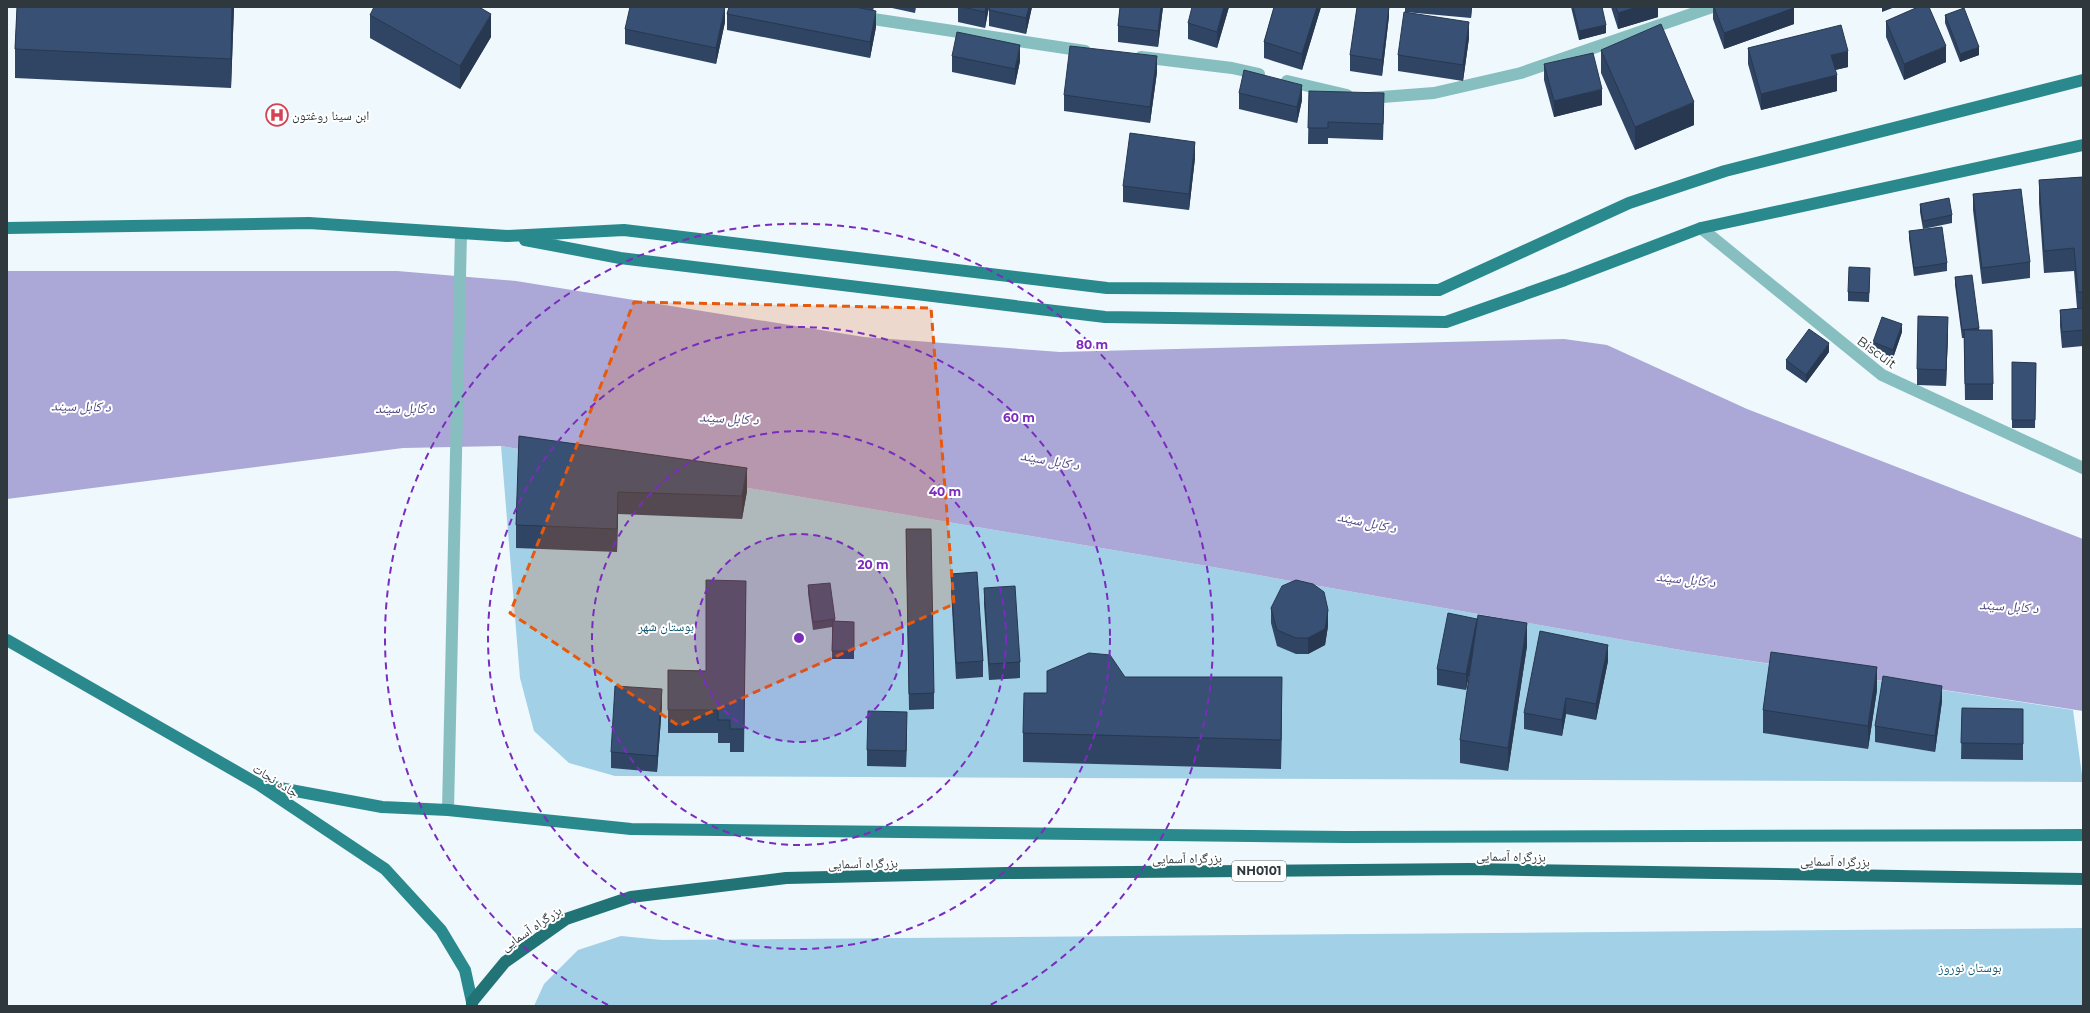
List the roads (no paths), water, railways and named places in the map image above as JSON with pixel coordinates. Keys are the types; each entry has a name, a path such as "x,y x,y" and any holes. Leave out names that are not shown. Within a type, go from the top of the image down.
{"highway":[{"name":"بزرگراه آسمایی","path":"472,1004 505,962 566,919 632,897 786,878 1006,873 1469,869 2083,879"}],"main road":[{"path":"7,228 309,223 506,236 624,230 1107,288 1439,290 1629,203 1725,171 2083,80"},
{"path":"506,236 620,258 1105,317 1446,322 1564,280 1701,228 2083,145"},
{"name":"جاده نجات","path":"7,640 58,671 258,784 384,869 441,930 465,970 472,1004"},
{"path":"258,784 382,807 448,810 631,829 1346,837 2083,835"}],"street":[{"path":"1126,55 1232,68 1363,99 1434,93 1521,73 1712,7"},
{"path":"847,14 869,19 1096,52"},
{"name":"Biscuit","path":"1701,228 1882,375 2083,468"},
{"path":"448,810 461,233"}],"water":[{"name":"د کابل سيند","path":"7,271 397,271 516,281 864,337 1060,352 1564,339 1607,345 1747,409 2083,539 2083,711 1692,652 1207,566 501,446 403,448 7,499"}],"place":[{"name":"ابن سینا روغتون","path":"277,115"}],"park label":[{"name":"بوستان شهر","path":"666,626"},
{"name":"بوستان نوروز","path":"1970,967"}]}
